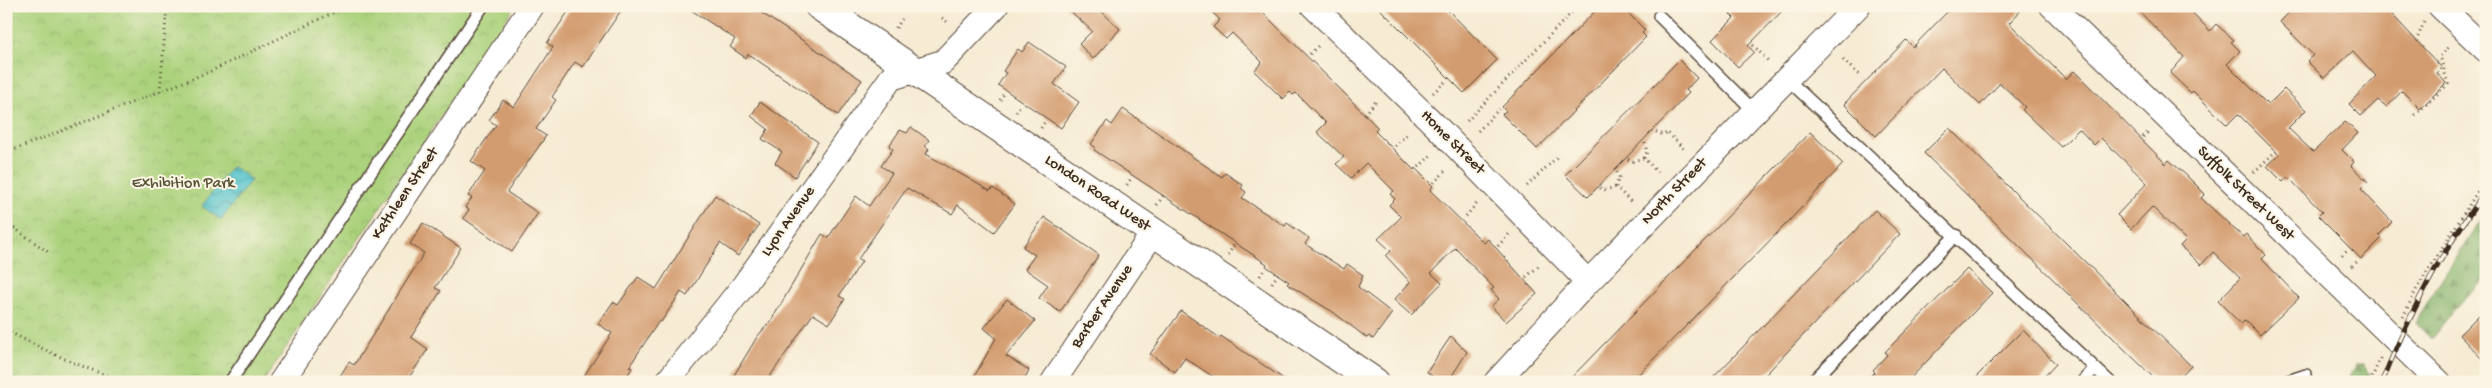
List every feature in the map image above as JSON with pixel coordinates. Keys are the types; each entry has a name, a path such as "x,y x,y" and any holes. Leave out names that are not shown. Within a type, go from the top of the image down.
{"street":[{"name":"Kathleen Street","path":"281,382 532,6"},
{"name":"London Road West","path":"819,6 915,70 1154,220 1364,379"},
{"name":"Lyon Avenue","path":"666,382 744,285 891,78 943,62 996,6"},
{"name":"Home Street","path":"1313,6 1436,127 1588,282"},
{"name":"North Street","path":"1496,382 1588,282 1754,111 1779,71 1858,6"},
{"name":"Suffolk Street West","path":"2052,6 2439,382"},
{"path":"2433,13 2486,50"},
{"name":"Barber Avenue","path":"1053,382 1154,220"}],"lane":[{"path":"230,382 483,6"},
{"path":"1659,16 1754,111"},
{"path":"1779,71 1956,235 2110,382"},
{"path":"1812,382 1956,235"},
{"path":"2082,382 2095,368"},
{"path":"2285,382 2306,375"}],"path":[{"path":"160,91 167,6"},
{"path":"6,153 211,71 347,6"},
{"path":"1468,121 1578,6"},
{"path":"1629,6 1632,9 1634,6"},
{"path":"2418,37 2420,26 2433,13"},
{"path":"942,18 949,23"},
{"path":"896,28 902,19"},
{"path":"1310,54 1320,44"},
{"path":"2415,115 2448,84 2440,56 2452,44"},
{"path":"1753,45 1779,71"},
{"path":"1843,60 1860,76"},
{"path":"1365,114 1377,100"},
{"path":"1478,131 1499,109"},
{"path":"2143,137 2150,130"},
{"path":"1395,146 1409,132"},
{"path":"1656,132 1664,134 1667,132 1685,150"},
{"path":"1628,159 1633,161 1644,158 1647,152 1646,144"},
{"path":"2254,172 2276,151"},
{"path":"1419,167 1432,155"},
{"path":"1527,186 1557,156"},
{"path":"1644,158 1661,175"},
{"path":"1434,183 1447,169"},
{"path":"1616,187 1619,177 1617,172"},
{"path":"1125,187 1132,177"},
{"path":"2403,318 2417,288 2486,178"},
{"path":"1600,188 1605,190 1616,187"},
{"path":"1616,187 1632,204"},
{"path":"1154,220 1165,193"},
{"path":"6,194 10,225 6,230"},
{"path":"1466,216 1479,201"},
{"path":"10,225 48,252"},
{"path":"1498,246 1511,232"},
{"path":"1227,256 1234,245"},
{"path":"2340,256 2348,249"},
{"path":"2351,267 2359,260"},
{"path":"1526,278 1542,263"},
{"path":"1260,277 1265,268"},
{"path":"1272,285 1280,272"},
{"path":"6,330 76,364 113,378 132,382"},
{"path":"2370,382 2382,356"}],"green space":[{"name":"Exhibition Park","path":"6,6 515,6 263,382 6,382"},
{"path":"2486,210 2486,279 2454,310 2431,339 2415,322"},
{"path":"2355,365 2363,365 2370,374 2367,382 2346,382"}],"water":[{"path":"232,166 251,180 221,220 202,206"}],"building":[{"path":"572,6 624,6 583,67 575,62 552,97 556,100 536,129 546,136 507,192 538,213 512,252 463,218 469,210 465,207 472,198 468,196 485,171 471,161 496,125 489,120 503,100 514,107 553,47 547,43"},
{"path":"685,6 751,6 862,80 838,115 748,54 746,58 730,47 735,39"},
{"path":"1065,6 1096,6 1120,29 1093,59 1079,44 1092,31"},
{"path":"1206,6 1256,6 1378,128 1375,131 1433,186 1430,190 1484,243 1488,239 1537,294 1506,322 1491,306 1499,299 1491,290 1494,288 1455,248 1431,273 1442,283 1411,315 1394,300 1410,282 1386,256 1391,251 1378,239 1401,217 1389,205 1395,199 1390,194 1394,191 1366,163 1351,178 1336,164 1344,157 1317,132 1326,123 1296,93 1293,95 1290,92 1283,99 1254,71 1262,62 1232,33 1226,39 1213,27 1220,20"},
{"path":"1377,6 1444,6 1497,60 1464,93"},
{"path":"1600,6 1621,6 1645,30 1642,33 1646,37 1537,149 1502,114 1506,111 1502,107"},
{"path":"1722,6 1787,6 1748,46 1754,52 1738,67 1712,40 1734,18"},
{"path":"1953,6 2025,6 2009,23 2066,79 2074,71 2166,164 2169,160 2187,176 2205,194 2201,198 2243,237 2246,234 2266,255 2262,259 2299,298 2260,335 2245,320 2241,324 2218,301 2240,278 2213,252 2201,265 2180,246 2186,240 2152,207 2131,229 2117,215 2147,183 2101,138 2094,145 2079,129 2061,147 2022,110 2025,107 2000,83 1980,105 1942,68 1876,136 1844,104 1906,40 1913,47"},
{"path":"2134,6 2186,6 2210,31 2216,24 2234,40 2231,42 2240,51 2227,64 2268,105 2284,89 2306,110 2288,128 2313,152 2345,122 2358,133 2342,150 2354,162 2351,166 2368,182 2361,189 2392,222 2379,235 2382,238 2361,259 2318,216 2322,212 2288,177 2283,182 2267,166 2279,155 2238,114 2227,125 2193,91 2191,93 2170,73 2184,57"},
{"path":"2295,6 2384,6 2442,68 2437,73 2446,83 2420,109 2402,91 2387,107 2378,100 2361,116 2349,104 2376,76 2353,51 2324,78 2307,61 2313,55 2280,22"},
{"path":"1029,42 1066,67 1054,84 1079,102 1061,128 998,85 1006,73 1003,71 1018,49 1022,52"},
{"path":"1679,60 1697,78 1686,90 1689,93 1588,197 1565,175"},
{"path":"760,102 818,142 795,177 775,163 782,152 762,139 768,129 751,116"},
{"path":"1123,109 1222,177 1225,173 1243,185 1241,188 1246,192 1242,198 1285,226 1287,223 1309,238 1305,244 1344,269 1347,264 1363,275 1358,287 1392,313 1373,339 1369,336 1367,338 1333,312 1287,284 1289,282 1266,266 1267,264 1094,150 1096,148 1091,144 1107,121 1112,125"},
{"path":"911,127 929,140 925,146 929,149 926,154 990,191 993,188 1015,204 994,232 958,205 952,214 907,188 858,259 862,261 839,296 845,299 829,324 813,314 766,382 730,382 757,337 772,319 822,234 828,238 856,196 869,206 892,173 881,166 893,149 889,146 900,130 907,133"},
{"path":"1949,128 2191,366 2176,382 2158,382 1924,153"},
{"path":"1810,132 1843,164 1786,224 1631,382 1567,382"},
{"path":"715,195 759,225 738,256 720,243 687,296 681,292 661,322 659,321 629,367 632,368 623,382 580,382 612,333 598,324 613,302 618,305 638,277 656,289"},
{"path":"1875,210 1900,234 1767,373 1758,382 1709,382"},
{"path":"1044,217 1099,255 1060,312 1039,298 1048,285 1025,269 1035,255 1023,247"},
{"path":"423,223 461,248 435,288 441,291 411,337 428,349 406,382 336,382 349,362 354,365 424,253 410,244"},
{"path":"1967,269 1992,293 1907,382 1866,382 1875,372 1873,370 1887,355 1885,352"},
{"path":"1007,299 1035,321 1006,356 1029,370 1023,382 971,382 996,338 984,328"},
{"path":"2486,308 2486,363 2459,335"},
{"path":"1181,311 1288,382 1221,382 1185,358 1175,372 1150,354"},
{"path":"2023,330 2056,364 2039,382 1971,382"},
{"path":"1451,336 1467,352 1448,382 1440,382 1427,372"}],"railway":[{"path":"2382,382 2403,332 2441,259 2486,191"}]}
